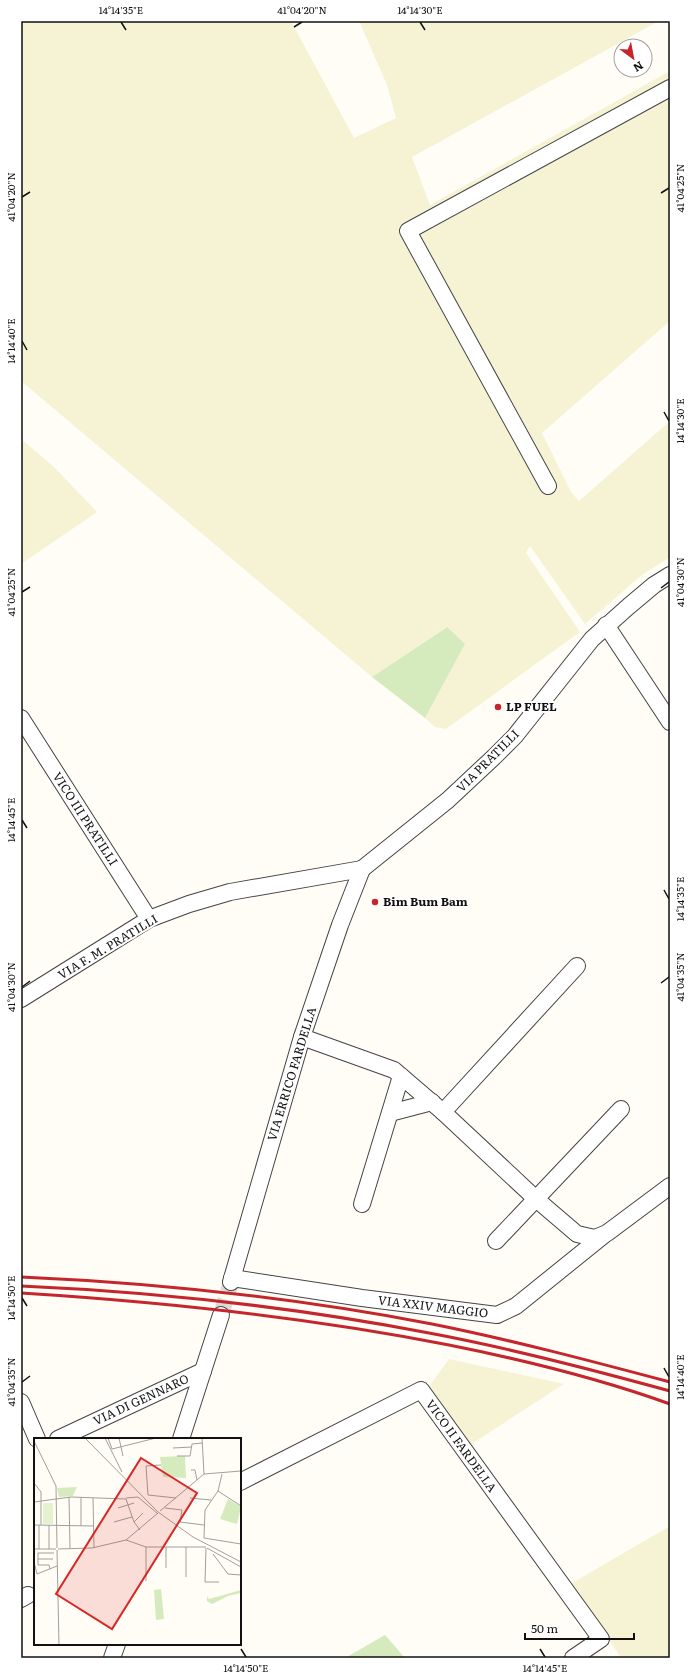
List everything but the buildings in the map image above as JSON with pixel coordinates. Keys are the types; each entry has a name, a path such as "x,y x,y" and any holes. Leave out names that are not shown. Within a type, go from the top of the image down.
{"street":[{"path":"548,486 408,231 670,88"},
{"name":"VIA PRATILLI","path":"362,869 448,800 494,757 515,736 592,639 606,625 654,585 670,575"},
{"path":"606,625 670,722"},
{"name":"VICO III PRATILLI","path":"21,718 149,919"},
{"name":"VIA F. M. PRATILLI","path":"21,1000 149,919 189,904 230,892 362,869"},
{"name":"VIA ERRICO FARDELLA","path":"232,1280 302,1037 340,925 362,869"},
{"path":"390,1113 437,1107 577,966"},
{"path":"302,1037 394,1070 437,1107 536,1199 577,1234 595,1238 607,1233"},
{"path":"362,1204 401,1076"},
{"path":"496,1241 621,1108"},
{"name":"VIA XXIV MAGGIO","path":"232,1280 497,1315 516,1306 607,1233 670,1186"},
{"path":"181,1438 221,1315"},
{"name":"VIA DI GENNARO","path":"60,1438 203,1371"},
{"name":"VICO II FARDELLA","path":"241,1481 421,1390 601,1639 573,1658"},
{"path":"21,1402 38,1438"},
{"path":"112,1658 117,1645"}],"shaded area":[{"path":"21,21 291,21 354,138 396,118 387,85 359,21 659,21 628,38 613,38 613,46 412,157 430,205 670,71 670,321 542,433 571,492 579,501 670,421 670,557 642,575 585,624 530,546 526,553 580,632 446,729 435,727 425,718 465,644 446,627 372,677 21,381"},
{"path":"21,439 54,467 97,512 21,564"},
{"path":"449,1359 564,1384 470,1445 427,1389"},
{"path":"670,1526 670,1658 621,1658 572,1583"}],"green space":[{"path":"447,627 465,644 425,718 372,677"},
{"path":"385,1635 405,1658 345,1658"}],"tunnel":[{"path":"221,1315 231,1282"}],"railway":[{"path":"21,1277 124,1283 228,1293 279,1299 381,1315 492,1337 670,1382"},
{"path":"21,1286 124,1292 226,1302 277,1308 378,1324 490,1345 670,1391"},
{"path":"21,1293 129,1301 236,1312 342,1326 396,1335 533,1363 616,1386 670,1404"}],"place":[{"name":"LP FUEL","path":"498,707"},
{"name":"Bim Bum Bam","path":"375,902"}]}
